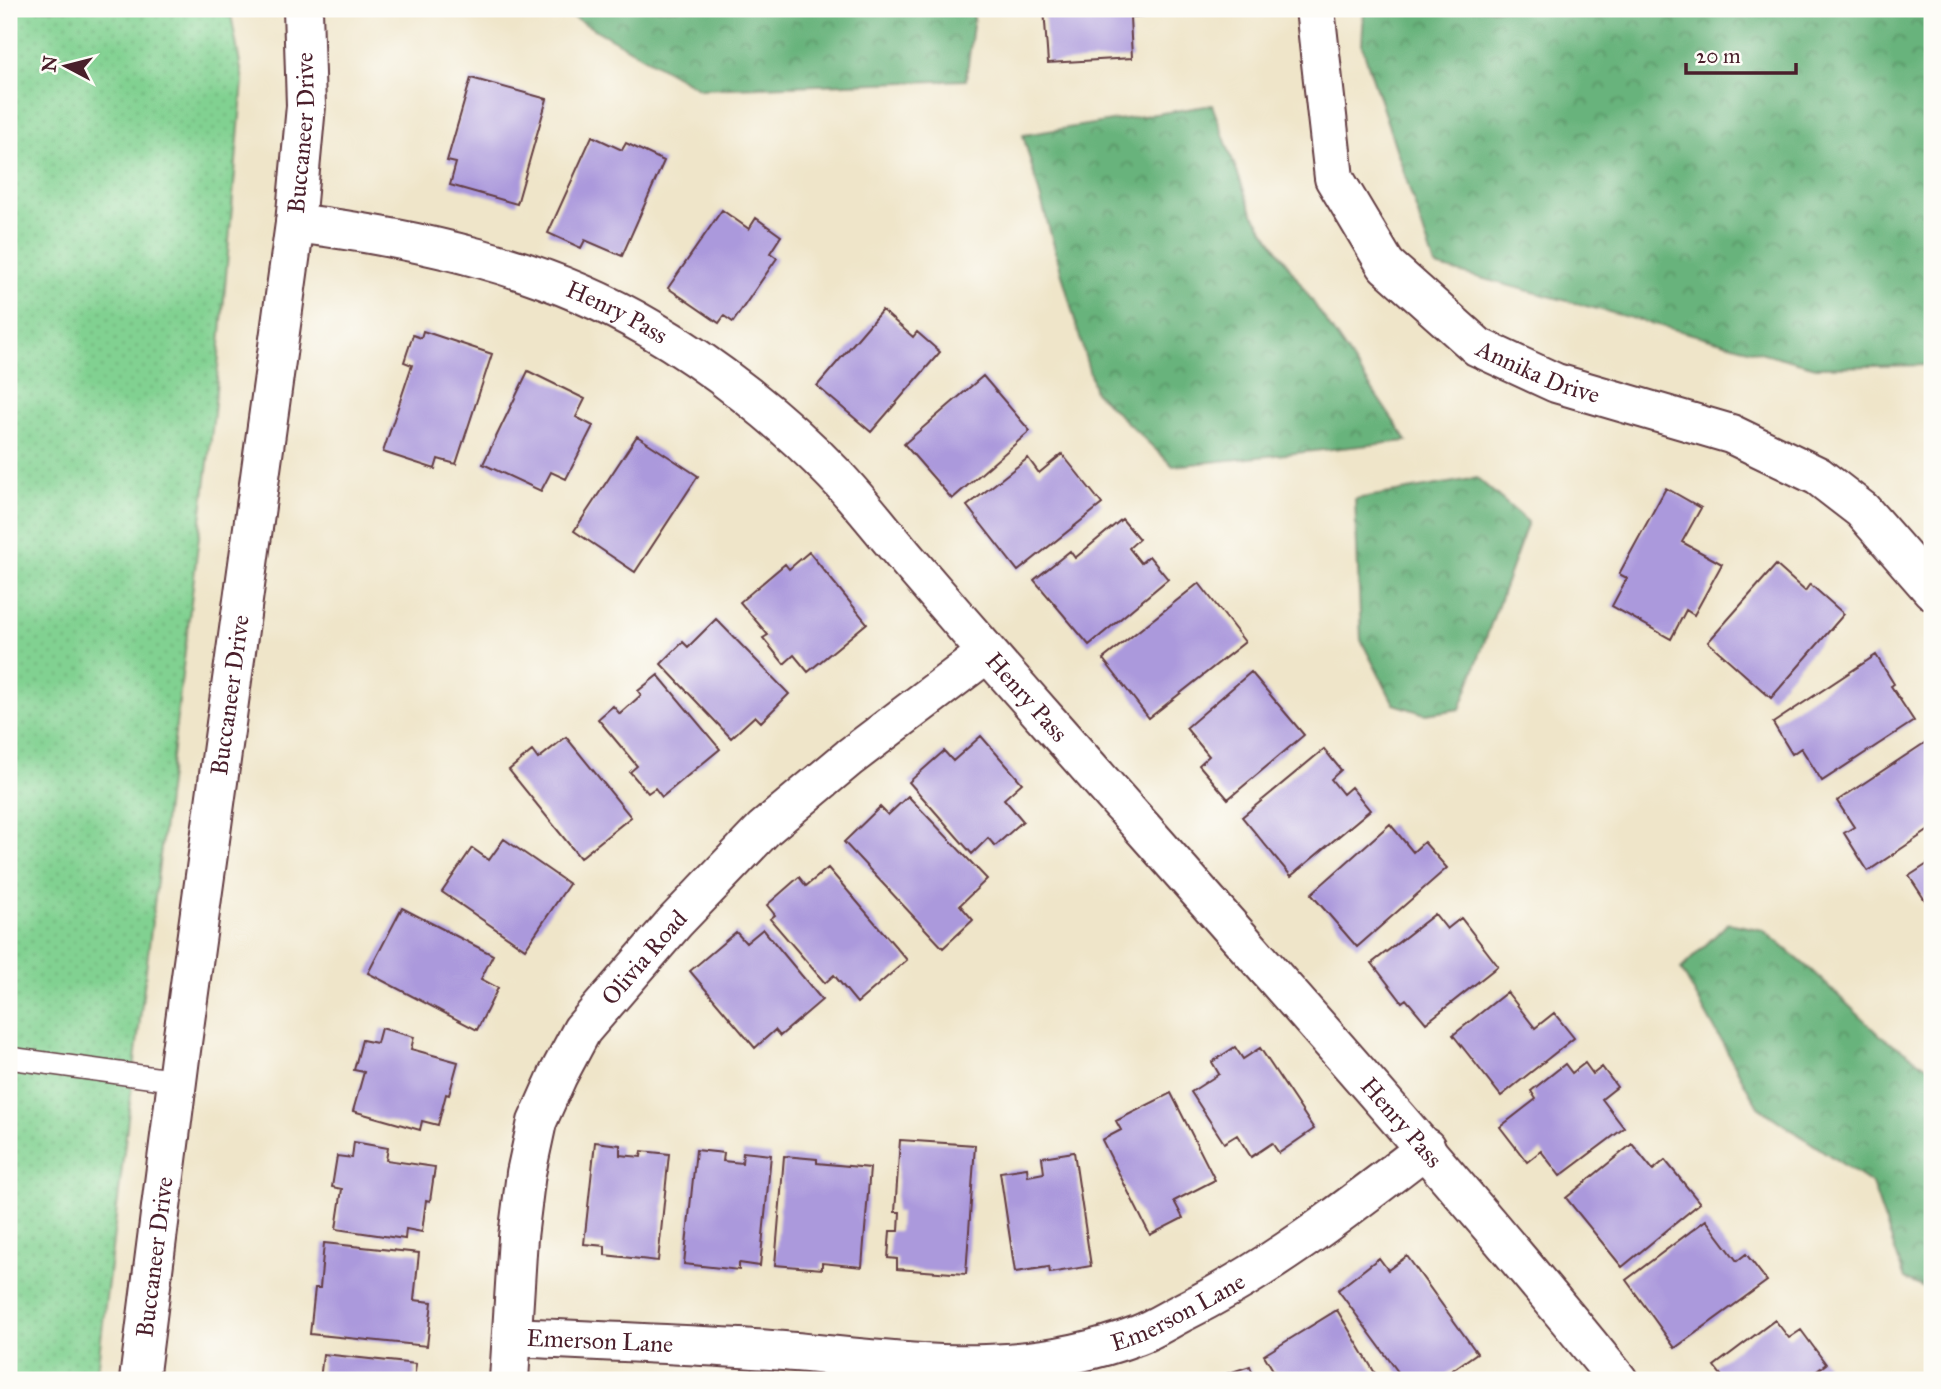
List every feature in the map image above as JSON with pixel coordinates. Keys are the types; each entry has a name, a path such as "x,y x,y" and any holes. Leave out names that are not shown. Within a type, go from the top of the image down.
{"street":[{"name":"Buccaneer Drive","path":"139,1380 177,1081 295,223 306,106 303,9"},
{"name":"Annika Drive","path":"1315,9 1334,178 1386,265 1478,347 1556,383 1731,434 1818,476 1862,510 1932,590"},
{"name":"Henry Pass","path":"295,223 460,253 580,291 650,328 707,366 778,422 834,474 987,653 1426,1148 1618,1380"},
{"name":"Olivia Road","path":"509,1380 518,1237 526,1173 537,1122 558,1074 582,1030 675,922 764,829 850,757 987,653"},
{"name":"Emerson Lane","path":"512,1337 694,1345 963,1366 1029,1363 1081,1353 1139,1335 1270,1264 1333,1221 1426,1148"}],"lane":[{"path":"9,1058 177,1081"}],"green space":[{"path":"9,9 230,9 243,81 214,413 96,1380 9,1380"},
{"path":"559,9 975,9 966,80 700,89"},
{"path":"1364,9 1932,9 1932,365 1816,367 1435,266 1362,46"},
{"path":"1212,105 1252,212 1407,441 1173,466 1095,392 1023,135"},
{"path":"1477,478 1528,522 1460,709 1425,714 1394,704 1361,640 1355,499"},
{"path":"1728,923 1763,930 1812,971 1880,1035 1932,1070 1932,1292 1905,1279 1872,1184 1758,1107 1681,969"}],"building":[{"path":"1044,9 1171,9 1171,14 1130,17 1132,58 1048,63"},
{"path":"471,78 547,99 517,204 450,185 456,163 447,161"},
{"path":"592,136 622,150 626,143 664,161 622,256 585,240 581,248 548,233"},
{"path":"722,210 749,229 756,218 781,236 770,253 777,258 733,322 724,316 719,323 668,288"},
{"path":"882,310 913,337 917,332 940,352 871,432 817,386"},
{"path":"423,331 492,354 456,464 438,459 435,469 383,452 412,365 404,362 413,335 421,338"},
{"path":"528,371 585,399 576,417 593,426 566,479 551,472 541,491 483,464"},
{"path":"983,376 1030,431 952,499 904,444"},
{"path":"637,436 698,476 635,572 574,531"},
{"path":"1062,454 1102,504 1018,571 967,506 1028,458 1039,473"},
{"path":"1666,488 1701,508 1682,542 1722,564 1694,615 1686,610 1671,639 1612,606 1627,578 1619,574"},
{"path":"1122,519 1139,539 1129,548 1141,563 1149,556 1168,579 1089,645 1034,580 1070,551 1075,558"},
{"path":"809,552 867,623 808,672 794,655 784,664 763,638 768,635 740,602 785,564 789,569"},
{"path":"1776,565 1805,591 1810,584 1844,614 1771,698 1708,642"},
{"path":"1199,583 1245,642 1149,718 1103,659"},
{"path":"716,619 789,694 761,722 755,716 731,738 661,664 683,642 688,647"},
{"path":"1876,655 1894,684 1891,686 1914,721 1822,781 1801,748 1792,754 1773,723"},
{"path":"1251,672 1304,735 1228,799 1199,765 1209,756 1186,728"},
{"path":"658,675 720,749 662,797 655,788 648,793 630,772 637,766 598,719 613,706 620,714 641,695 638,691"},
{"path":"981,736 1022,783 1004,799 1023,821 995,846 988,838 972,854 909,782 944,751 953,761"},
{"path":"566,737 631,817 580,858 509,770 532,751 538,759"},
{"path":"1932,738 1932,828 1868,871 1844,833 1854,827 1837,801"},
{"path":"1324,749 1341,770 1331,779 1343,794 1351,787 1370,810 1291,876 1242,817"},
{"path":"908,796 987,879 960,905 973,920 943,948 844,842 880,807 888,815"},
{"path":"1390,824 1413,852 1424,842 1447,868 1357,947 1311,894"},
{"path":"504,839 569,884 525,949 442,892 472,848 489,860"},
{"path":"1932,861 1932,911 1909,876"},
{"path":"828,868 907,960 857,1003 834,975 825,983 770,919 775,915 767,905 799,877 806,886"},
{"path":"402,908 493,955 481,979 498,988 477,1030 368,973"},
{"path":"1435,914 1447,929 1461,918 1498,966 1426,1023 1406,999 1402,1002 1372,963"},
{"path":"763,929 822,1000 780,1036 775,1030 755,1048 690,971 736,932 746,943"},
{"path":"1507,992 1535,1028 1554,1013 1574,1038 1501,1096 1453,1035"},
{"path":"381,1028 414,1037 411,1049 458,1062 438,1125 422,1121 420,1130 353,1111 364,1072 354,1070 362,1040 377,1043"},
{"path":"1235,1047 1243,1059 1260,1048 1314,1129 1279,1153 1272,1143 1251,1157 1237,1135 1224,1143 1191,1092 1219,1074 1212,1062"},
{"path":"1585,1063 1593,1074 1602,1067 1617,1087 1602,1099 1624,1128 1560,1176 1541,1151 1527,1162 1500,1127 1536,1099 1531,1091 1565,1064 1572,1073"},
{"path":"1171,1093 1215,1180 1174,1201 1183,1218 1150,1235 1102,1140 1121,1130 1116,1121"},
{"path":"900,1140 975,1145 966,1274 897,1269 897,1259 888,1258 890,1231 899,1231 900,1212 895,1212"},
{"path":"354,1142 388,1148 386,1160 435,1167 430,1201 426,1200 422,1232 406,1229 405,1239 336,1229 342,1189 332,1187 337,1156 352,1158"},
{"path":"595,1142 620,1145 620,1155 641,1157 642,1151 669,1154 658,1261 605,1255 605,1246 584,1244"},
{"path":"1632,1144 1653,1170 1665,1160 1700,1203 1622,1267 1566,1198"},
{"path":"696,1150 724,1153 723,1161 742,1163 743,1152 771,1155 760,1266 739,1263 739,1270 684,1264"},
{"path":"1074,1152 1091,1266 1050,1273 1049,1267 1015,1272 1000,1172 1027,1168 1028,1176 1044,1173 1042,1157"},
{"path":"784,1156 817,1159 817,1163 870,1168 862,1267 822,1263 822,1269 775,1265"},
{"path":"1706,1220 1737,1261 1746,1254 1767,1281 1675,1348 1626,1280"},
{"path":"324,1243 419,1253 414,1300 432,1302 427,1346 310,1334 315,1288 320,1288"},
{"path":"1407,1256 1477,1353 1447,1374 1450,1377 1445,1380 1404,1380 1338,1290 1379,1258 1388,1270"},
{"path":"1337,1310 1378,1378 1279,1380 1264,1355"},
{"path":"1775,1320 1789,1338 1801,1330 1826,1364 1805,1380 1722,1380 1724,1379 1714,1366"},
{"path":"323,1354 416,1364 414,1380 320,1380"},
{"path":"1250,1366 1255,1380 1208,1380"}]}
